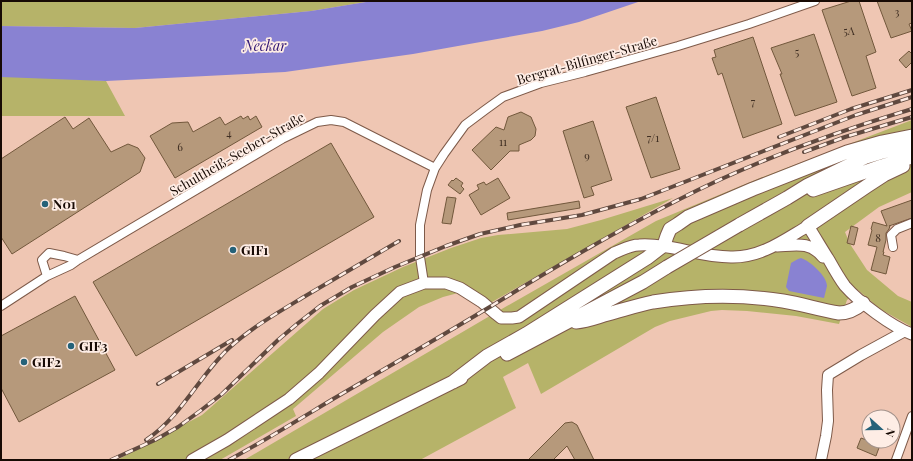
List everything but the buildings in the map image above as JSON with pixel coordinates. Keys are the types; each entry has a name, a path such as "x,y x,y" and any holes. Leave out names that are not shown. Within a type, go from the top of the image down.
{"highway":[{"path":"453,382 487,356 526,334 647,258 664,246 670,229 695,214 760,186 847,152 882,142 912,136"},
{"path":"296,460 566,324 643,282 808,185 866,157 912,144"},
{"path":"787,198 810,192 882,166 912,157"},
{"path":"808,226 884,175 912,163"},
{"path":"566,324 587,322 608,314 651,303 713,296 762,298 784,301 839,313 846,313 863,303"}],"main road":[{"path":"192,460 227,440 289,399 319,373 375,315 400,292 424,283 446,283 460,288 482,302 502,318 519,317 614,253 626,248 639,245 664,246 714,256 747,256 774,247 808,226 845,285 863,303 888,321 909,333"},
{"path":"774,247 806,245 818,250 838,274"}],"street":[{"name":"Bergrat-Bilfinger-Straße","path":"424,283 420,257 420,225 427,190 435,168 465,126 503,97 541,83 678,46 749,24 815,1"},
{"name":"Schultheiß-Seeber-Straße","path":"1,306 47,276 70,265 282,139 317,122 331,120 344,122 435,168"},
{"path":"893,246 891,235 897,229 912,223"},
{"path":"47,276 42,260 49,253 78,260"},
{"path":"821,460 828,421 826,390 828,375 861,354 909,333"},
{"path":"897,460 912,416"}],"shaded area":[{"path":"1,1 372,1 311,11 135,28 1,26"},
{"path":"1,74 106,81 125,116 1,116"},
{"path":"912,120 912,192 879,207 845,232 850,244 867,270 898,296 912,302 912,327 880,309 858,290 847,300 839,324 796,316 747,311 711,311 670,321 655,327 541,394 528,363 503,377 516,408 420,460 244,460 500,310 656,221 760,178"},
{"path":"673,198 485,306 458,293 443,297 419,307 383,332 293,409 296,416 220,460 117,460 202,415 323,309 354,290 403,267 481,238 498,235 567,229"}],"water":[{"name":"Neckar","path":"372,1 641,1 579,22 542,31 413,54 285,72 106,81 1,77 1,26 135,28 311,11"},
{"path":"801,258 813,266 824,278 827,286 824,298 789,291 786,287 791,263"}],"railway":[{"path":"779,137 851,109 912,90"},
{"path":"111,460 155,440 178,427 222,394 278,340 320,306 352,287 395,267 480,234 520,225 582,215 641,199 856,115 912,97"},
{"path":"229,460 561,264 654,212 706,186 793,149 912,109"},
{"path":"804,152 845,137 912,117"},
{"path":"146,440 170,419 218,359 237,341 274,315 399,241"},
{"path":"158,384 232,340"}],"place":[{"name":"N01","path":"45,204"},
{"name":"GIF1","path":"233,250"},
{"name":"GIF3","path":"71,346"},
{"name":"GIF2","path":"24,362"}]}
